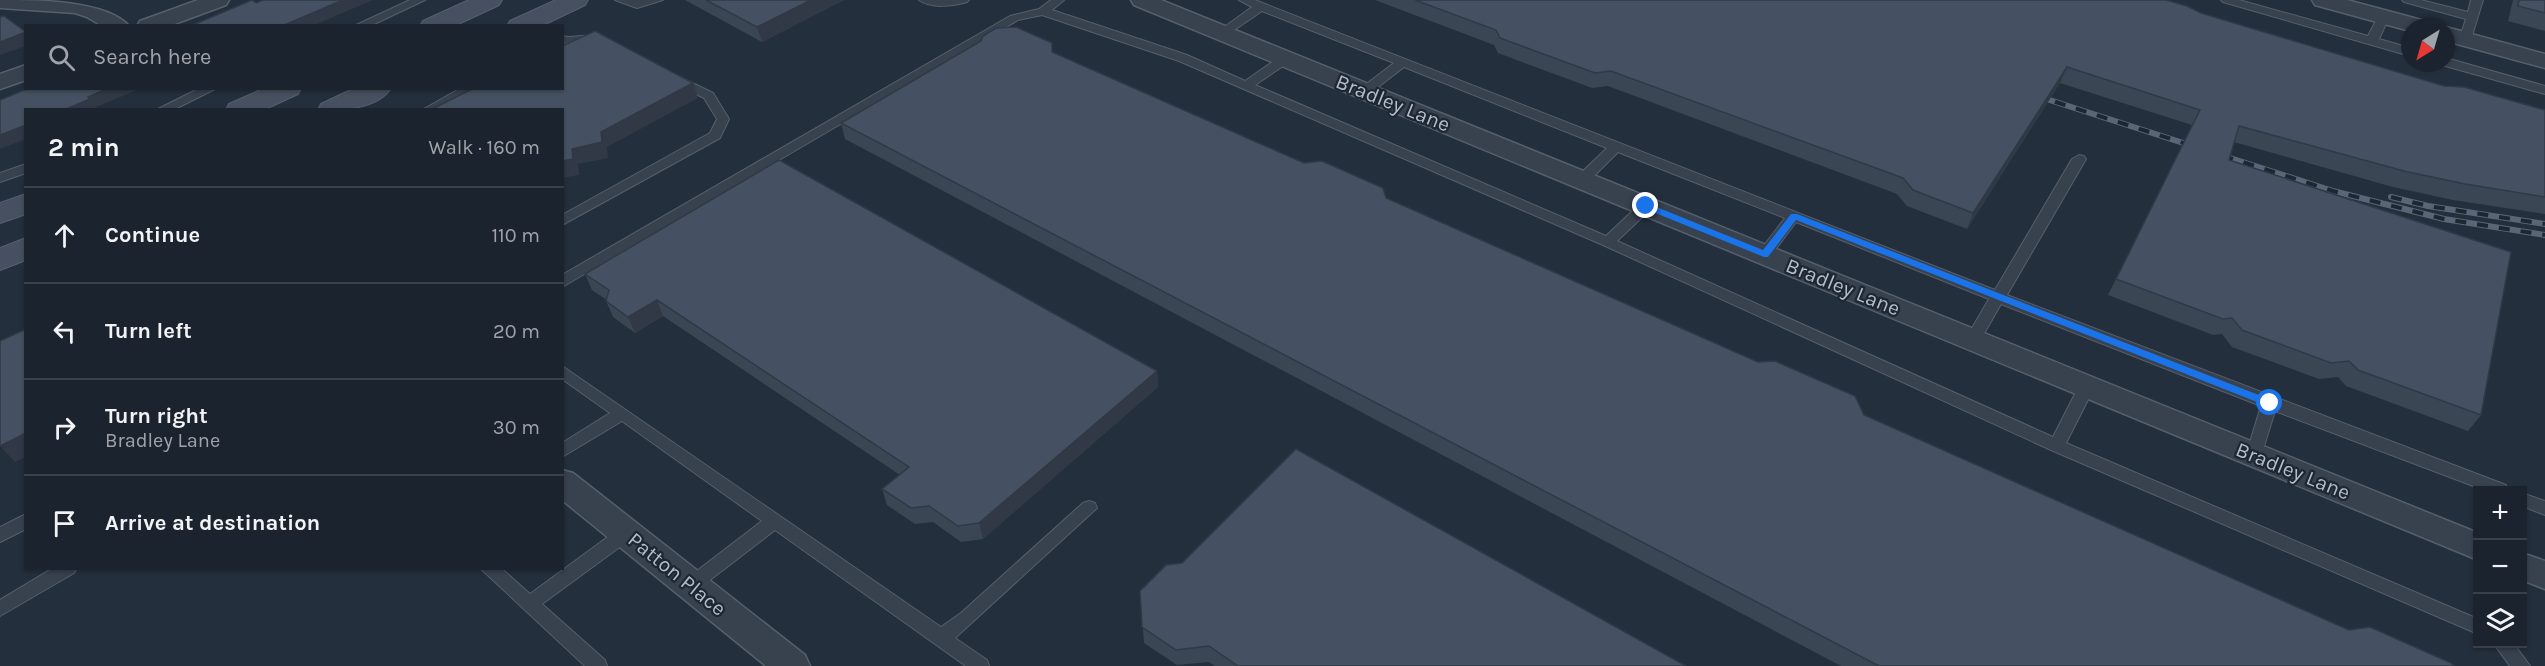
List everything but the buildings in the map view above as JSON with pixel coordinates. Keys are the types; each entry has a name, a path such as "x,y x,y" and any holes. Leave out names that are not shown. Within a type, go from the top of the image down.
{"main road":[{"path":"436,24 490,0"},
{"path":"525,24 576,0"},
{"path":"243,108 284,90"},
{"path":"335,108 374,90"},
{"path":"0,214 24,204"},
{"path":"0,260 24,249"}],"street":[{"path":"153,24 218,0"},
{"name":"Bradley Lane","path":"1142,0 2473,545"},
{"path":"2323,0 2401,22"},
{"path":"0,2 76,7 95,12 115,24"},
{"path":"2456,37 2545,61"},
{"path":"0,82 24,73"},
{"name":"Patton Place","path":"564,484 792,666"},
{"path":"2527,568 2545,575"}],"lane":[{"path":"364,24 419,0"},
{"path":"621,0 637,5 657,0"},
{"path":"926,0 946,3 963,0"},
{"path":"564,281 1014,18 1043,11 1058,0"},
{"path":"1245,0 1998,297 2489,486"},
{"path":"2227,0 2401,49"},
{"path":"2408,0 2472,17"},
{"path":"2456,37 2472,17 2477,0"},
{"path":"1223,33 1261,6"},
{"path":"1043,11 1183,58 1608,242 2057,446 2473,625"},
{"path":"2372,41 2383,17"},
{"path":"564,41 590,38 607,41"},
{"path":"1247,86 1285,59"},
{"path":"1365,91 1403,62"},
{"path":"2455,65 2545,90"},
{"path":"564,220 715,135 723,119 709,96 668,74"},
{"path":"166,108 207,90"},
{"path":"432,108 467,90"},
{"path":"1582,180 1616,146"},
{"path":"1973,340 2079,159"},
{"path":"0,178 24,169"},
{"path":"1608,242 1646,206"},
{"path":"1764,255 1794,216"},
{"path":"564,372 980,666"},
{"path":"2057,446 2087,387"},
{"path":"2254,455 2270,403"},
{"path":"564,451 622,413"},
{"path":"2527,501 2545,508"},
{"path":"939,636 968,618 1089,508"},
{"path":"691,585 775,520"},
{"path":"0,535 24,522"},
{"path":"529,604 626,533"},
{"path":"0,609 65,570"},
{"path":"491,570 598,666"},
{"path":"2506,648 2521,666"}],"railway":[{"path":"2034,95 2333,191 2444,219 2545,235"},
{"path":"2391,197 2428,206 2545,224"}],"route":[{"path":"1646,206 1764,255 1794,216 2270,403"}]}
